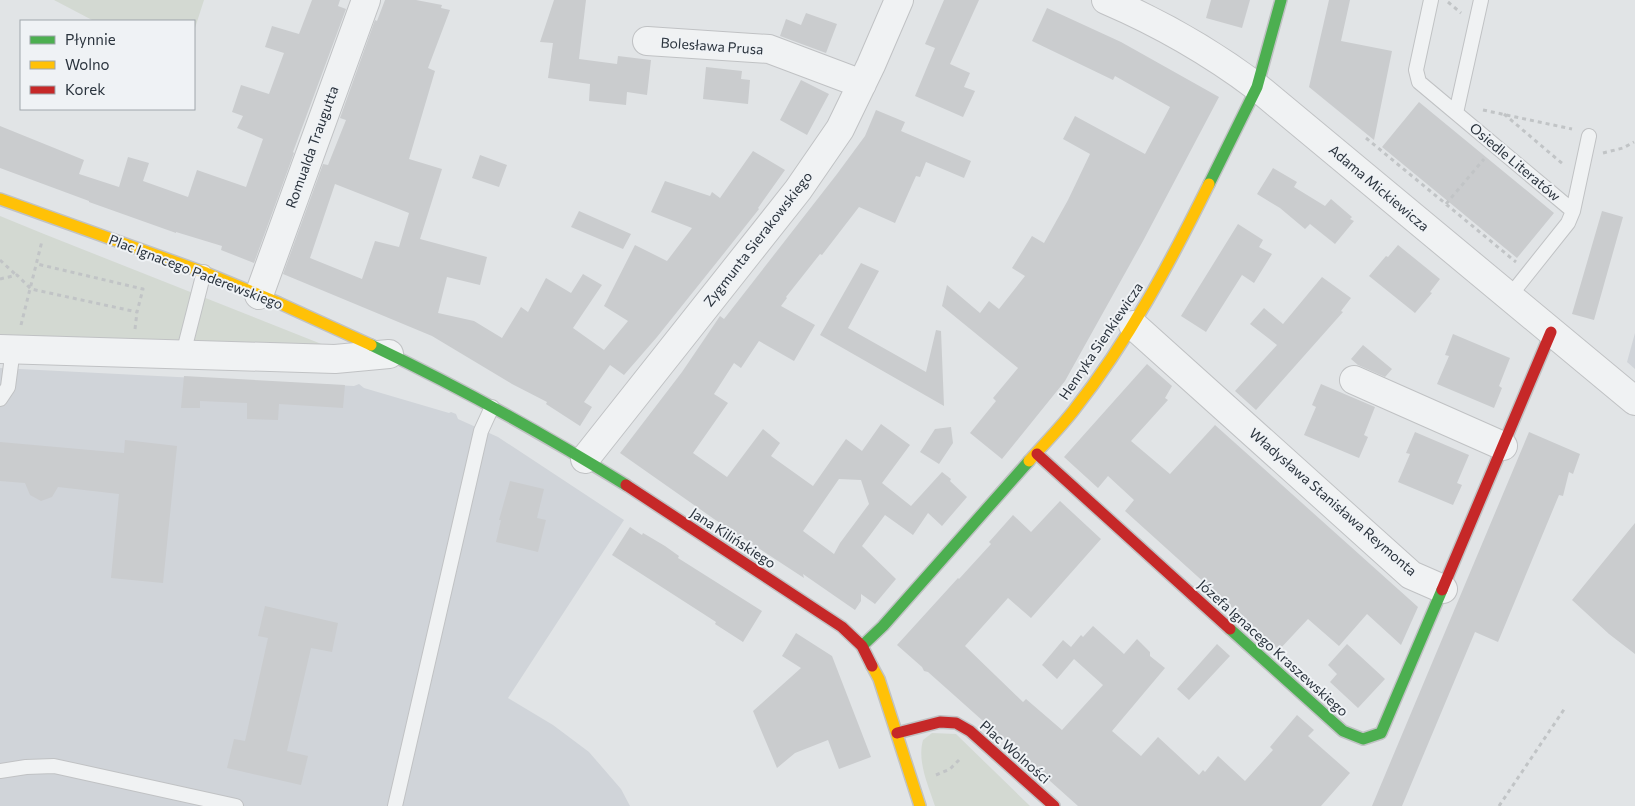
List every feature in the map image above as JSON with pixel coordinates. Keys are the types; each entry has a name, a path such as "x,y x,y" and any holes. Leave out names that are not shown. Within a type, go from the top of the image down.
{"street":[{"name":"Romualda Traugutta","path":"259,295 366,0"},
{"name":"Zygmunta Sierakowskiego","path":"585,459 798,190 840,130 898,0"},
{"name":"Adama Mickiewicza","path":"1106,0 1186,39 1257,88 1635,401"},
{"name":"Henryka Sienkiewicza","path":"862,646 883,626 1037,454 1074,410 1133,325 1170,262 1257,88 1282,0"},
{"name":"Bolesława Prusa","path":"647,40 768,49 862,84"},
{"name":"Plac Ignacego Paderewskiego","path":"0,199 204,272 259,295 389,354 492,406 585,459"},
{"name":"Władysława Stanisława Reymonta","path":"1133,325 1411,575 1443,589"},
{"path":"1443,589 1551,332"},
{"path":"10,349 335,358 389,354"},
{"path":"1354,380 1503,446"},
{"name":"Józefa Ignacego Kraszewskiego","path":"1037,454 1343,731 1363,739 1380,733 1443,589"},
{"name":"Jana Kilińskiego","path":"585,459 842,627 862,646"},
{"path":"862,646 879,679 920,806"},
{"name":"Plac Wolności","path":"897,734 940,722 956,723 970,731 1054,806"}],"lane":[{"name":"Osiedle Literatów","path":"1431,0 1416,70 1419,82 1573,211"},
{"name":"Osiedle Literatów","path":"1456,113 1481,0"},
{"name":"Osiedle Literatów","path":"1509,297 1568,223 1573,211 1589,136"},
{"path":"182,354 204,272"},
{"path":"0,399 8,387 10,349"},
{"path":"394,806 481,431 492,406"},
{"path":"0,772 26,767 54,766 236,806"}],"path":[{"path":"1475,108 1574,129 1589,136"},
{"path":"1504,113 1564,165"},
{"path":"1366,138 1529,272"},
{"path":"1446,204 1495,146"},
{"path":"10,349 31,289 48,216"},
{"path":"0,260 31,289 137,312 143,289 37,264"},
{"path":"0,279 17,275"},
{"path":"1498,806 1565,708"}],"shaded area":[{"path":"54,0 204,0 195,28 195,20 92,20"},
{"path":"0,216 44,234 334,349 0,338"},
{"path":"1635,333 1635,369 1627,362"},
{"path":"0,368 354,386 359,384 364,388 456,414 458,419 498,437 624,520 508,698 553,725 589,752 621,789 630,806 0,806"},
{"path":"932,733 956,734 1030,806 935,806 924,773 921,756 923,740"}],"building":[{"path":"312,0 340,0 338,6 346,9 254,263 221,250 222,246 176,233 0,168 0,126 84,160 79,174 119,187 128,157 149,163 143,181 188,197 197,170 246,187 263,139 237,128 243,116 232,112 241,85 269,94 284,53 265,47 272,26 299,34"},
{"path":"385,0 416,0 442,5 441,8 450,10 428,68 435,71 409,159 442,169 420,239 487,257 480,285 447,277 438,313 474,321 502,338 521,307 528,312 546,278 571,293 583,274 602,285 573,328 604,350 628,321 604,306 635,245 667,261 692,228 651,212 665,181 710,196 712,192 720,198 753,151 785,170 759,209 657,337 624,375 610,365 584,402 592,407 580,426 546,404 547,402 512,384 432,336 283,274 323,164 328,165 346,120 340,118 375,20 377,21","holes":["335,184 409,213 399,247 375,241 362,279 310,258"]},
{"path":"554,0 586,0 579,59 617,64 618,56 651,60 647,95 627,92 626,105 589,101 590,84 548,78 553,43 540,42"},
{"path":"944,0 979,0 950,64 970,73 964,87 975,91 963,117 915,96 935,48 925,44"},
{"path":"1211,0 1250,0 1242,28 1206,18"},
{"path":"1329,0 1350,0 1341,41 1392,51 1374,140 1309,87"},
{"path":"1047,8 1121,42 1219,97 1143,241 1065,381 1002,459 970,433 996,401 993,398 1018,368 942,306 947,285 980,313 989,301 999,309 1025,276 1012,268 1032,236 1044,243 1068,200 1090,154 1063,139 1075,116 1145,154 1170,107 1115,76 1113,80 1032,41"},
{"path":"806,13 837,24 826,53 780,36 786,19 801,25"},
{"path":"706,67 742,71 741,79 750,80 748,104 703,99"},
{"path":"801,80 829,94 807,135 780,120"},
{"path":"1419,102 1554,213 1517,258 1382,147"},
{"path":"876,110 905,122 901,131 971,161 964,178 926,162 920,177 916,176 895,223 859,207 822,255 820,254 786,297 781,306 815,325 794,361 759,341 741,368 734,363 714,394 728,403 693,453 727,477 763,429 780,443 771,456 813,486 846,439 862,451 881,424 910,445 882,483 911,506 942,472 951,479 950,481 967,497 942,526 928,513 913,535 885,515 862,546 896,579 875,604 861,594 861,601 855,610 803,574 804,578 714,519 620,453 682,372 720,316 724,319 865,136","holes":["839,479 861,480 869,504 834,554 803,531"]},
{"path":"480,155 507,165 499,187 472,178"},
{"path":"1273,168 1297,182 1294,187 1325,206 1331,199 1352,217 1350,219 1354,221 1335,244 1310,224 1305,229 1280,208 1257,194"},
{"path":"579,211 631,234 623,249 571,227"},
{"path":"1602,211 1623,217 1594,320 1572,314"},
{"path":"1238,224 1263,240 1259,247 1272,254 1254,283 1242,275 1206,332 1181,316"},
{"path":"1398,245 1440,279 1430,292 1432,293 1415,313 1369,276"},
{"path":"861,263 879,271 848,328 926,372 936,330 941,331 944,406 820,335"},
{"path":"1322,277 1351,298 1341,311 1343,312 1256,410 1235,391 1277,345 1250,324 1264,308 1283,324"},
{"path":"1453,334 1510,358 1499,386 1502,388 1494,408 1437,384 1449,356 1445,355"},
{"path":"1363,345 1392,369 1385,377 1358,365 1351,359"},
{"path":"1147,364 1172,386 1165,398 1168,400 1131,441 1170,474 1215,425 1418,607 1401,645 1367,614 1339,646 1308,619 1279,650 1125,511 1134,500 1108,476 1098,488 1064,457"},
{"path":"184,376 345,385 343,408 279,404 278,420 247,419 247,403 200,401 200,408 181,408"},
{"path":"1321,384 1375,407 1364,435 1368,437 1359,458 1304,435 1316,407 1312,405"},
{"path":"951,427 953,443 939,464 920,452 935,429"},
{"path":"1415,432 1469,455 1457,483 1462,485 1453,505 1398,482 1410,454 1406,453"},
{"path":"1529,432 1580,454 1573,474 1569,472 1563,496 1559,495 1498,642 1475,632 1402,806 1372,806"},
{"path":"125,440 177,446 163,583 111,578 119,494 58,487 52,497 41,501 30,495 25,483 0,481 0,442 124,453"},
{"path":"510,481 544,489 537,518 546,520 538,552 496,542 501,520 499,520"},
{"path":"1060,501 1101,539 1031,618 1008,598 965,646 1023,702 1026,699 1062,730 1103,685 1074,659 1057,679 1042,665 1063,640 1071,647 1081,635 1083,637 1093,626 1124,654 1137,639 1150,652 1150,656 1165,668 1112,731 1141,756 1158,737 1199,775 1203,770 1205,772 1218,756 1245,781 1273,750 1270,747 1297,715 1314,730 1308,736 1350,773 1321,806 1078,806 897,645 991,544 989,542 1013,515 1031,532"},
{"path":"1635,523 1635,654 1609,634 1572,600"},
{"path":"630,527 665,546 679,556 678,558 762,611 743,642 715,624 716,622 612,555"},
{"path":"265,606 338,623 332,652 311,648 287,751 308,756 301,785 227,768 234,739 245,741 268,638 258,636"},
{"path":"796,633 832,656 871,757 839,769 828,740 795,753 777,768 753,711 801,668 782,656"},
{"path":"1217,644 1230,656 1189,700 1177,689"},
{"path":"1347,644 1385,679 1358,708 1330,682 1337,674 1328,665"}],"traffic: fast":[{"path":"1209,184 1257,87 1281,0"},
{"path":"371,345 501,412 626,485"},
{"path":"862,646 883,626 1029,461"},
{"path":"1230,629 1343,731 1363,739 1381,733 1442,590"}],"traffic: slow":[{"path":"1029,461 1074,410 1131,329 1164,272 1209,184"},
{"path":"0,199 206,273 279,303 371,345"},
{"path":"872,666 879,679 920,806"}],"traffic: jam":[{"path":"1442,590 1551,332"},
{"path":"1037,454 1230,629"},
{"path":"626,485 842,627 862,646 872,666"},
{"path":"897,733 940,722 956,723 970,731 1054,806"}]}
